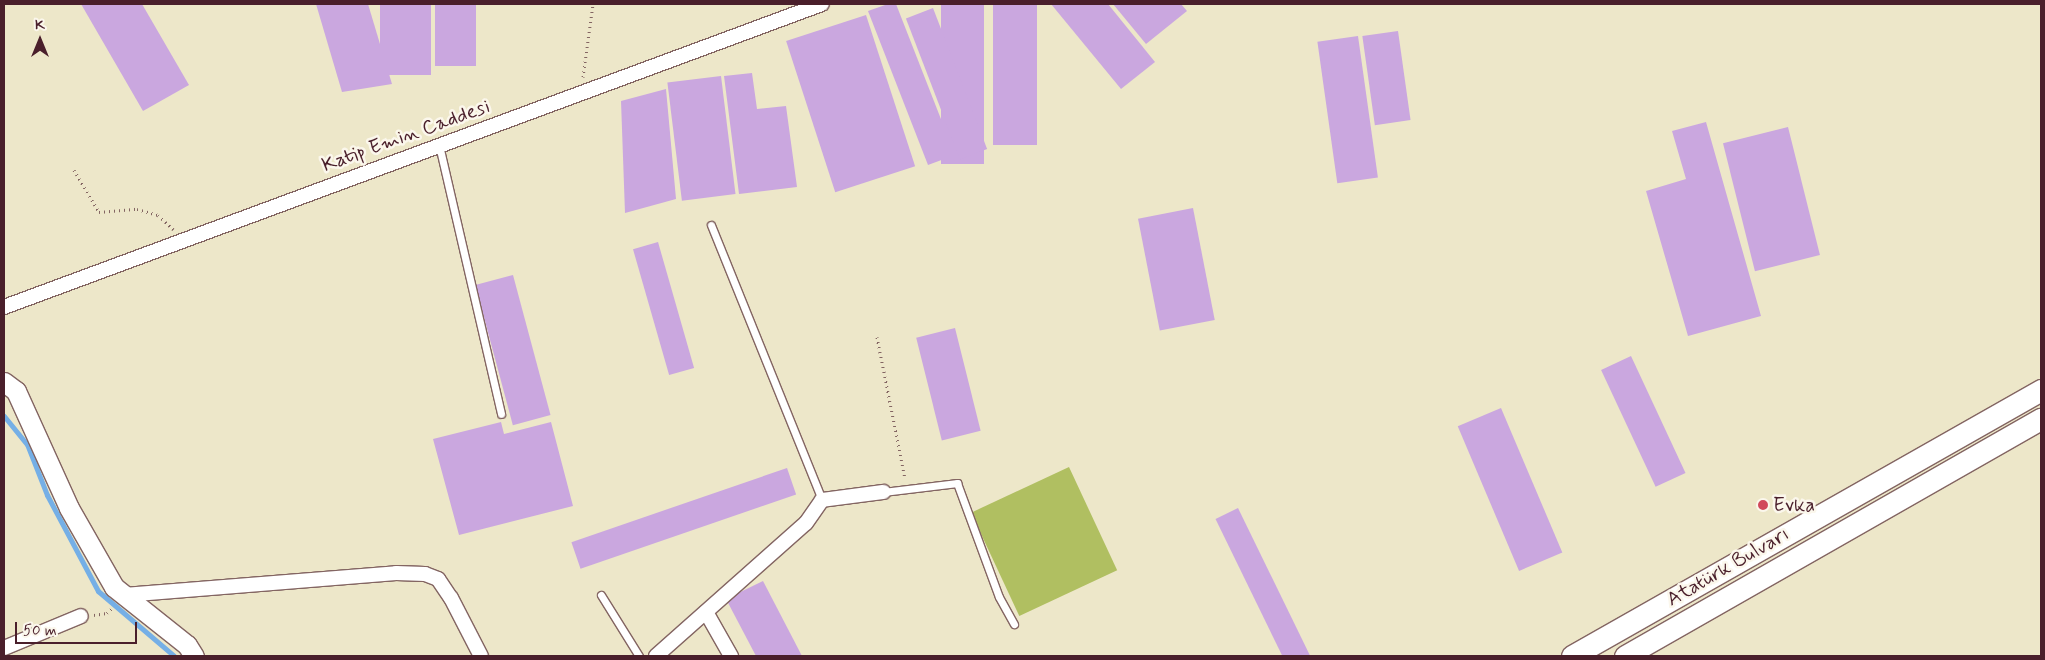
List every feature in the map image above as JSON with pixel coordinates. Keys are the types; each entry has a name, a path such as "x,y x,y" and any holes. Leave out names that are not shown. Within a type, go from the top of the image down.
{"main road":[{"name":"Atatürk Bulvarı","path":"1572,656 2041,390"},
{"name":"Atatürk Bulvarı","path":"1625,656 1835,534 2041,420"}],"street":[{"name":"Katip Emin Caddesi","path":"4,307 822,4"},
{"path":"4,382 16,391 34,427 68,508 114,587 187,644 194,656"},
{"path":"656,656 806,523 822,500 882,492"},
{"path":"124,595 396,573 425,574 438,579 447,592 480,656"},
{"path":"706,612 730,656"},
{"path":"4,648 81,616"}],"lane":[{"path":"439,145 501,414"},
{"path":"711,225 822,500"},
{"path":"882,492 908,491 957,483 999,597 1014,624"},
{"path":"601,595 639,656"}],"path":[{"path":"581,93 593,4"},
{"path":"74,170 99,212 137,210 158,216 185,240"},
{"path":"877,337 908,491"}],"green space":[{"path":"1069,467 1117,570 1019,616 971,513"}],"building":[{"path":"81,4 142,4 189,85 143,111"},
{"path":"316,4 368,4 392,84 342,92"},
{"path":"380,4 431,4 431,75 380,75"},
{"path":"435,4 476,4 476,66 435,66"},
{"path":"888,4 896,4 955,155 928,165 868,11"},
{"path":"941,4 984,4 984,164 941,164"},
{"path":"993,4 1037,4 1037,145 993,145"},
{"path":"1051,4 1108,4 1155,62 1121,89"},
{"path":"1113,4 1181,4 1187,11 1146,44"},
{"path":"933,8 987,149 960,159 906,18"},
{"path":"866,15 915,166 835,192 786,41"},
{"path":"1398,31 1411,120 1375,125 1362,36"},
{"path":"1358,36 1378,178 1337,183 1317,42"},
{"path":"752,73 757,109 786,106 797,187 739,194 724,76"},
{"path":"721,76 736,194 682,201 667,83"},
{"path":"666,89 676,199 625,213 621,101"},
{"path":"1706,122 1761,316 1688,336 1646,191 1686,179 1672,131"},
{"path":"1788,127 1820,255 1755,271 1723,143"},
{"path":"1193,208 1215,320 1160,331 1138,219"},
{"path":"658,242 694,368 669,375 633,249"},
{"path":"513,275 551,415 513,425 475,285"},
{"path":"955,328 981,431 942,441 916,338"},
{"path":"1631,356 1686,473 1656,487 1601,370"},
{"path":"1501,408 1562,553 1519,571 1458,426"},
{"path":"501,422 504,434 551,422 573,506 459,535 433,439"},
{"path":"787,468 796,494 581,569 571,542"},
{"path":"1238,508 1310,656 1282,656 1216,519"},
{"path":"763,581 802,656 756,656 726,599"}],"waterway":[{"path":"4,416 27,444 47,495 98,591 174,656"}],"place":[{"name":"Evka","path":"1763,505"}]}
